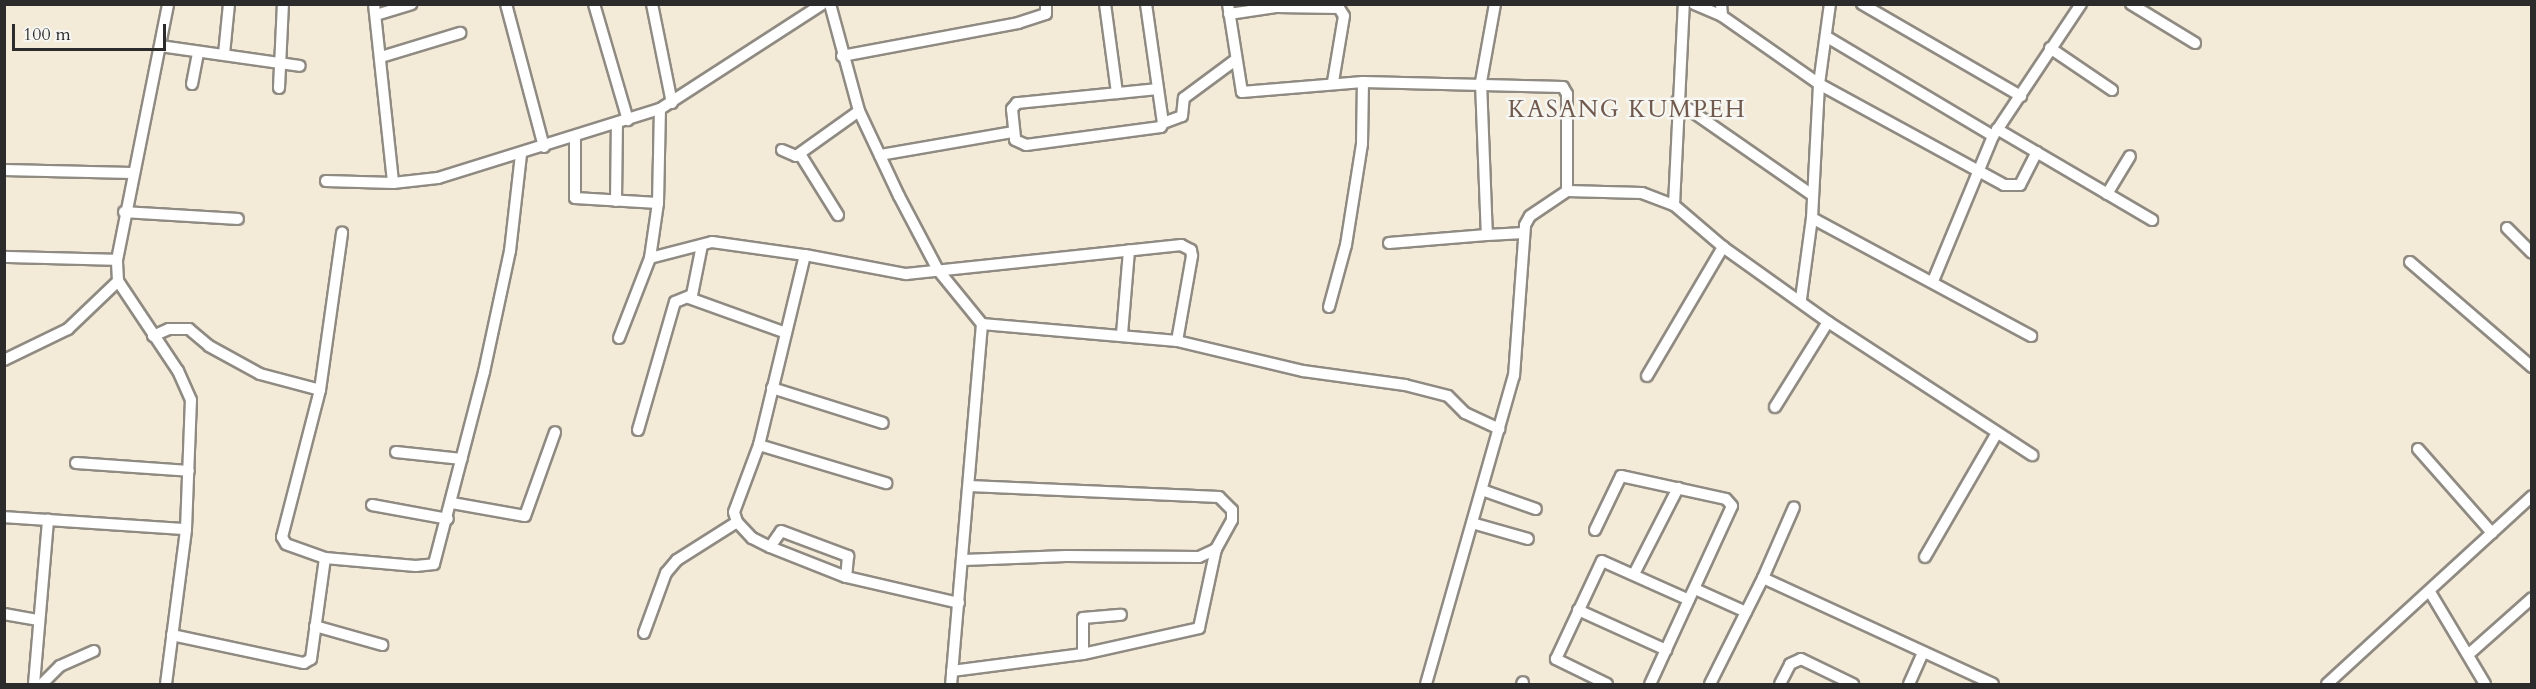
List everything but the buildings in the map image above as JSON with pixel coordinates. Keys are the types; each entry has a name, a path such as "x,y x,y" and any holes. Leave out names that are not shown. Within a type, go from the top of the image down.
{"street":[{"path":"166,684 186,529 190,400 178,371 118,281 117,260 123,212 168,4"},
{"path":"224,54 229,4"},
{"path":"279,88 283,4"},
{"path":"393,183 375,10 411,4"},
{"path":"506,4 544,147"},
{"path":"594,4 628,120"},
{"path":"652,4 672,103"},
{"path":"326,181 393,183 438,178 544,147 660,109 822,4"},
{"path":"830,4 842,56 859,111 938,270 981,324 964,560 951,684"},
{"path":"842,56 1018,23 1046,14 1047,4"},
{"path":"1105,4 1117,93"},
{"path":"1487,235 1481,82 1495,4"},
{"path":"1674,206 1677,101 1684,4"},
{"path":"1694,4 1722,16 1819,84 2013,188 2020,185 2037,152"},
{"path":"1721,4 1722,16"},
{"path":"1801,299 1812,218 1819,84 1830,4"},
{"path":"1862,4 2021,96"},
{"path":"1933,281 1995,132 2081,4"},
{"path":"2131,4 2195,43"},
{"path":"1149,6 1163,123"},
{"path":"1333,82 1342,7 1277,6 1228,9 1239,87 1248,94 1333,82 1481,82 1563,87 1567,94 1567,191"},
{"path":"381,57 460,33"},
{"path":"1827,37 1995,132 2037,152 2152,220"},
{"path":"160,46 300,66"},
{"path":"2050,48 2112,90"},
{"path":"192,84 198,53"},
{"path":"1158,88 1017,103 1012,109 1013,132 1018,143 1026,145 1159,128 1163,123 1182,116 1184,98 1234,61"},
{"path":"1329,307 1346,245 1362,144 1363,82"},
{"path":"1677,101 1812,194"},
{"path":"619,338 650,258 658,203 660,109"},
{"path":"782,150 790,156 800,154 859,111"},
{"path":"616,201 617,124"},
{"path":"880,155 1013,132"},
{"path":"575,136 572,195 616,201 658,203"},
{"path":"342,233 320,390 282,537 286,544 325,558 416,566 434,564 452,503 510,251 521,154"},
{"path":"800,154 838,215"},
{"path":"2107,194 2130,156"},
{"path":"4,170 132,173"},
{"path":"1426,684 1500,429 1518,356 1516,312 1524,233 1530,216 1567,191 1642,193 1674,206 1723,247 1801,299 1828,322 2032,455"},
{"path":"123,212 238,219"},
{"path":"1812,218 1933,281 2031,336"},
{"path":"2507,228 2532,253"},
{"path":"1389,243 1524,233"},
{"path":"650,258 712,242 805,255 906,274 1181,245 1191,250 1177,341"},
{"path":"689,298 702,245"},
{"path":"1647,376 1723,247"},
{"path":"1122,334 1129,250"},
{"path":"805,255 759,445 734,512 737,522 753,538 770,547 846,577 959,603"},
{"path":"4,257 88,262 117,260"},
{"path":"2410,262 2532,367"},
{"path":"4,360 68,329 118,281"},
{"path":"638,430 675,302 689,298 786,333"},
{"path":"1775,407 1828,322"},
{"path":"981,324 1122,334 1177,341 1303,371 1441,393 1482,423 1500,429"},
{"path":"153,336 169,329 189,330 209,346 260,374 320,390"},
{"path":"772,388 883,423"},
{"path":"452,503 525,516 555,432"},
{"path":"1925,557 1997,432"},
{"path":"759,445 886,483"},
{"path":"2418,450 2492,533"},
{"path":"396,452 462,459"},
{"path":"76,463 189,471"},
{"path":"1595,530 1621,476 1726,500 1731,506 1650,684"},
{"path":"952,671 1083,654 1199,628 1216,549 1232,520 1232,510 1219,497 969,486"},
{"path":"1634,574 1678,488"},
{"path":"1482,490 1536,510"},
{"path":"2328,684 2532,496"},
{"path":"372,505 448,519"},
{"path":"1710,684 1763,578 1794,507"},
{"path":"4,518 186,529"},
{"path":"34,684 48,520"},
{"path":"644,633 666,573 677,560 737,522"},
{"path":"1472,523 1528,539"},
{"path":"770,547 781,531 848,556 846,577"},
{"path":"964,560 1199,557 1216,549"},
{"path":"172,635 304,663 311,659 325,558"},
{"path":"1607,684 1557,659 1602,561 1689,600"},
{"path":"1763,578 1993,684"},
{"path":"1695,589 1746,612"},
{"path":"2430,592 2485,684"},
{"path":"2469,654 2532,598"},
{"path":"1578,609 1666,650"},
{"path":"4,614 38,620"},
{"path":"1083,654 1083,618 1121,615"},
{"path":"315,626 382,645"},
{"path":"42,684 50,680 60,666 94,651"},
{"path":"1909,684 1923,653"},
{"path":"1780,684 1790,664 1800,659 1840,682 1853,684"}],"district":[{"name":"KASANG KUMPEH","path":"1627,110"}]}
